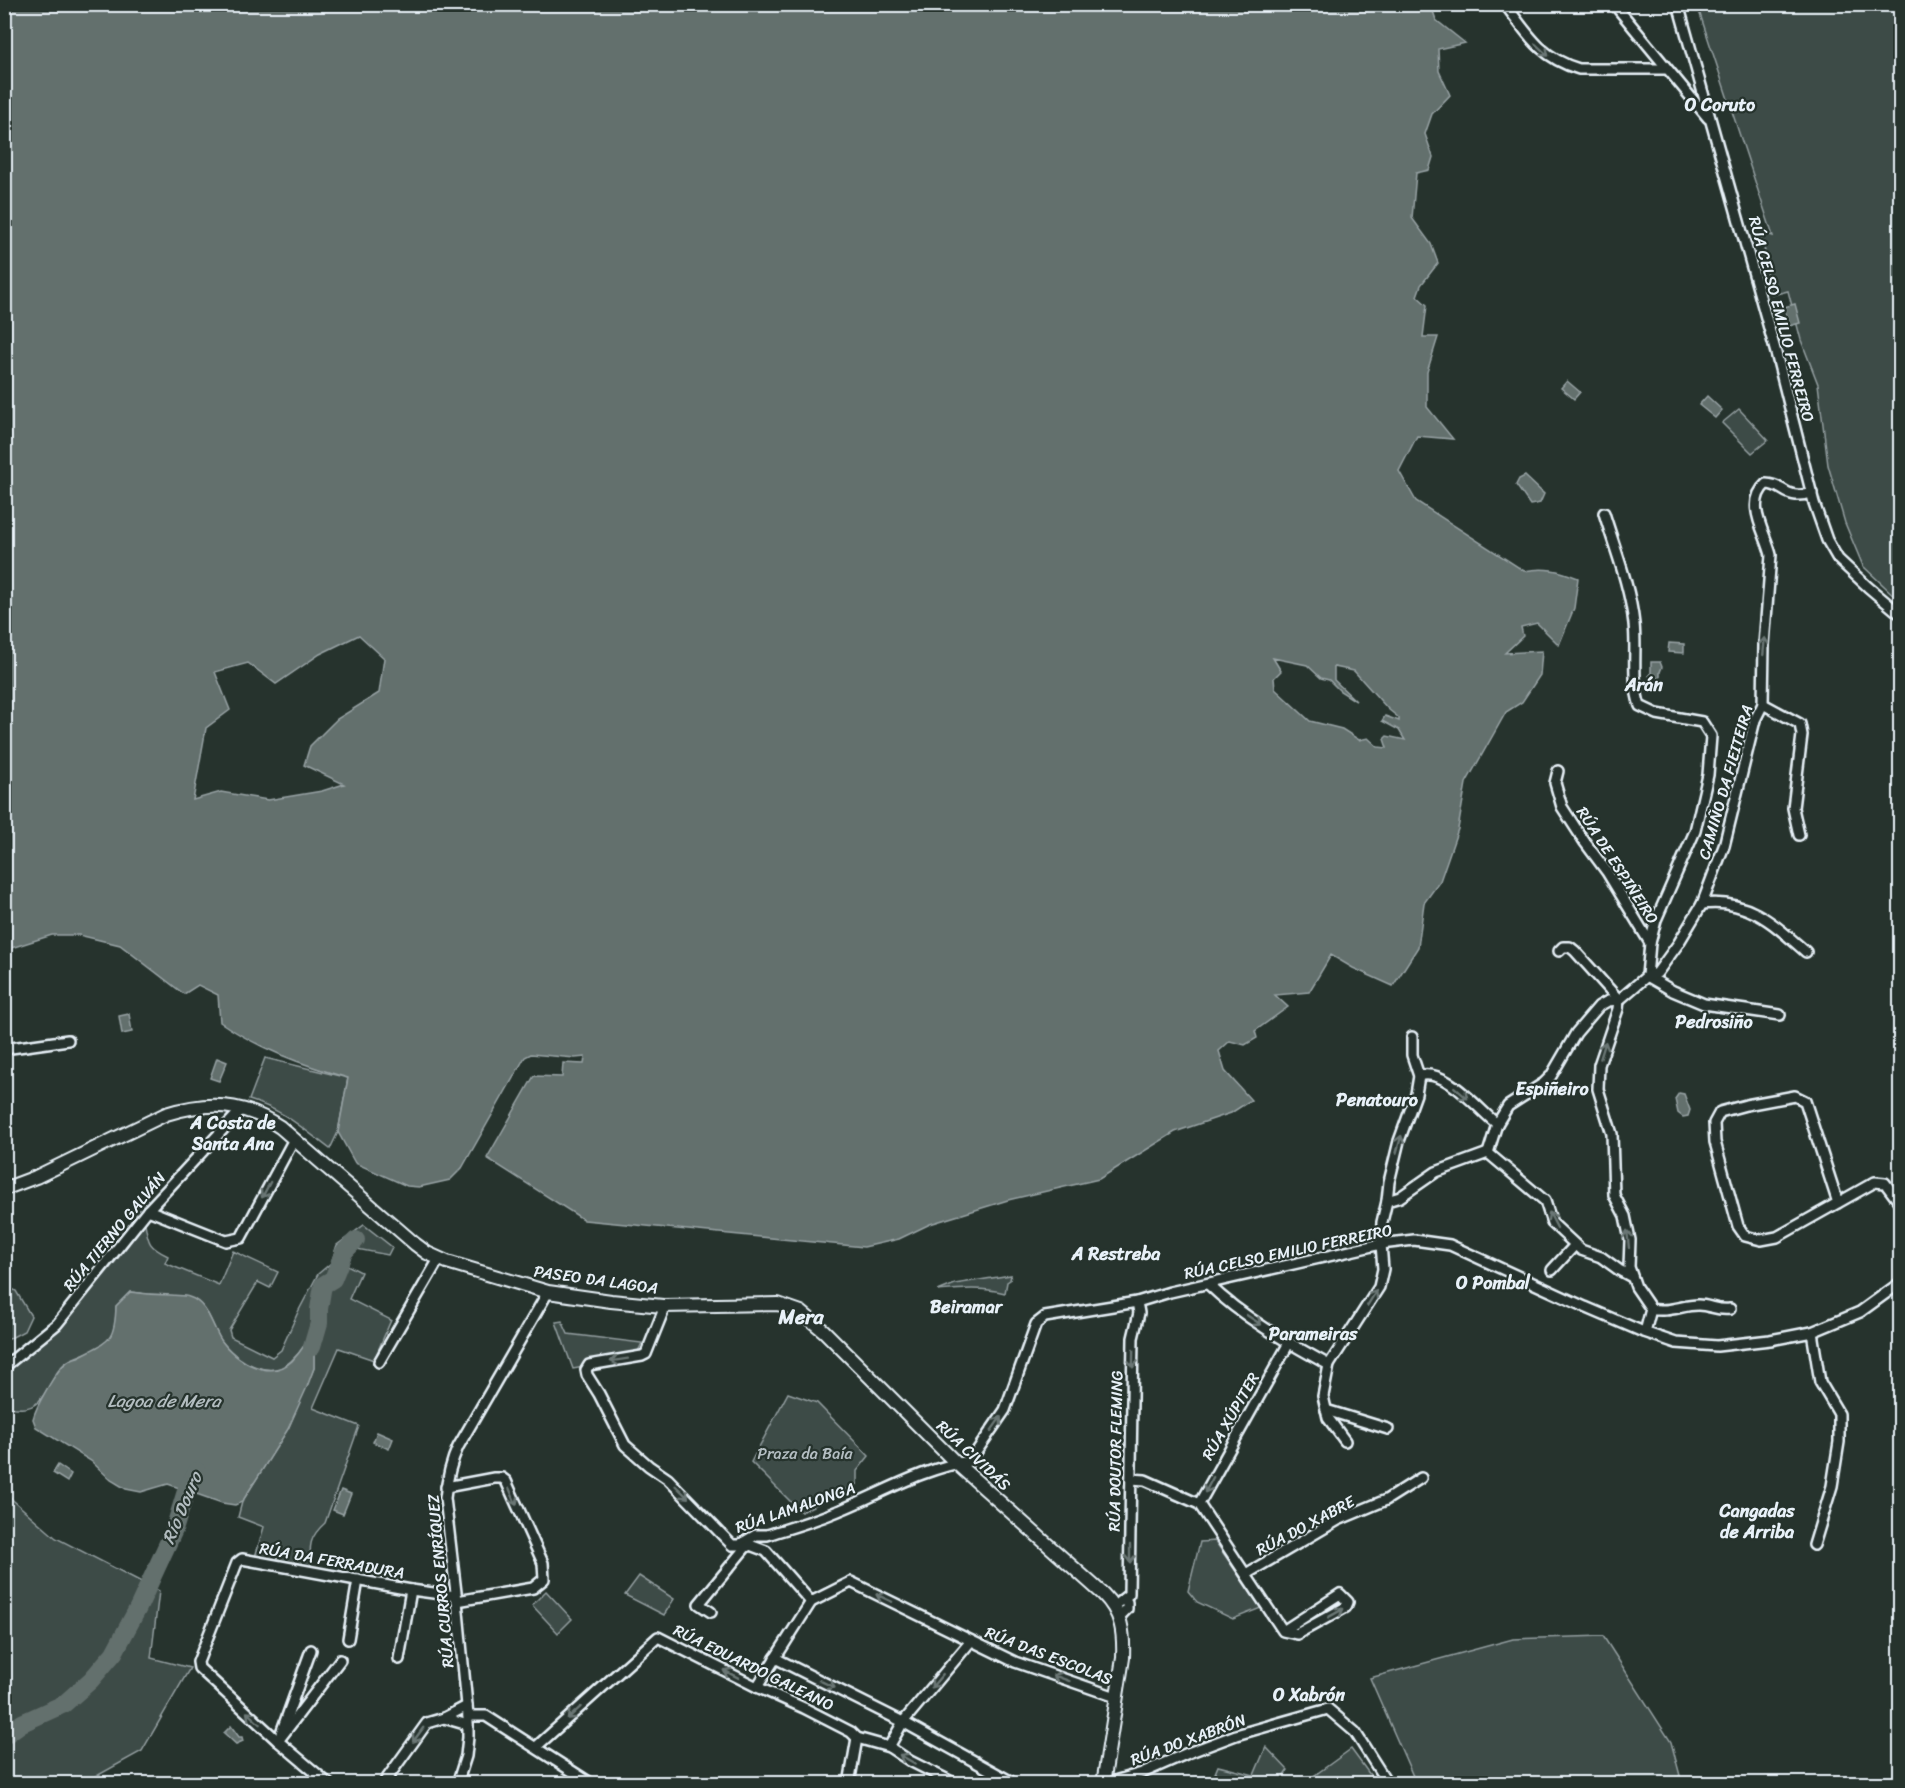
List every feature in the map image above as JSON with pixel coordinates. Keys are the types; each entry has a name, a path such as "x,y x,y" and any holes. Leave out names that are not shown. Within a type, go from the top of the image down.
{"main road":[{"name":"PASEO DA LAGOA","path":"4,1189 36,1177 166,1114 201,1105 242,1109 263,1115 415,1244 439,1258 548,1292 663,1306 778,1304 801,1312 816,1323"},
{"name":"RÚA CIVIDÁS","path":"816,1323 956,1463 1119,1607"},
{"name":"RÚA DOUTOR FLEMING","path":"1103,1784 1123,1658 1124,1638 1119,1607"}],"street":[{"path":"1505,4 1531,39 1549,56 1570,66 1580,69 1665,69"},
{"path":"1614,4 1665,69 1710,120"},
{"name":"RÚA CELSO EMILIO FERREIRO","path":"1678,4 1773,342 1812,493 1827,540 1838,559 1900,614"},
{"name":"CAMIÑO DA FIEITEIRA","path":"1647,976 1657,973 1667,961 1702,904 1724,846 1755,720 1763,704 1764,645 1771,555 1758,518 1756,499 1761,488 1766,484 1772,484 1790,495 1799,497 1812,493"},
{"path":"1604,513 1630,598 1634,625 1636,693 1640,706 1657,714 1701,722 1711,736 1708,775 1695,831 1656,920 1650,943"},
{"path":"1763,704 1800,724 1802,735 1792,808 1799,835"},
{"name":"RÚA DE ESPIÑEIRO","path":"1558,771 1555,783 1562,807 1607,872 1650,943 1647,976"},
{"path":"1702,904 1716,902 1755,912 1768,919 1806,952"},
{"path":"1559,951 1563,947 1570,947 1575,951 1619,1000 1599,1065 1598,1089 1612,1134 1614,1195 1625,1216 1630,1240 1629,1267 1636,1287 1651,1310 1662,1312 1695,1305 1707,1305 1720,1311 1730,1309"},
{"path":"1488,1153 1497,1124 1508,1106 1551,1076 1576,1033 1599,1006 1608,1001 1619,1000 1647,976 1673,992 1704,1004 1780,1015"},
{"path":"1345,1441 1328,1418 1323,1396 1329,1365 1379,1287 1383,1269 1382,1222 1389,1182 1399,1141 1416,1094 1419,1076 1412,1055 1412,1037"},
{"path":"4,1048 68,1040"},
{"path":"1419,1076 1432,1075 1445,1080 1497,1124"},
{"path":"1838,1203 1805,1101 1795,1096 1720,1112 1714,1123 1715,1142 1738,1226 1745,1236 1761,1240 1777,1236 1838,1203 1875,1182 1885,1183 1900,1203"},
{"name":"RÚA TIERNO GALVÁN","path":"4,1367 57,1324 148,1210 242,1109"},
{"path":"148,1210 226,1241 241,1238 294,1139"},
{"path":"1488,1153 1545,1201 1552,1223 1575,1245 1581,1250 1601,1257 1632,1277"},
{"path":"1387,1201 1400,1197 1436,1172 1488,1153"},
{"name":"RÚA CELSO EMILIO FERREIRO","path":"1045,1317 1137,1302 1170,1292 1381,1244 1414,1240 1450,1245 1585,1307 1676,1343 1717,1346 1812,1332 1860,1312 1899,1287"},
{"path":"1551,1270 1575,1245"},
{"path":"379,1362 439,1258"},
{"path":"1208,1284 1226,1302 1329,1365"},
{"name":"RÚA CURROS ENRÍQUEZ","path":"457,1784 466,1756 468,1716 445,1498 446,1487 451,1461 458,1447 548,1292"},
{"name":"RÚA DOUTOR FLEMING","path":"1119,1607 1129,1594 1130,1585 1133,1338 1139,1313 1137,1302"},
{"name":"RÚA LAMALONGA","path":"663,1306 646,1354 589,1365 586,1370 587,1375 626,1445 649,1466 668,1479 732,1545 739,1545 756,1535 767,1535 834,1513 892,1487 956,1463 970,1461 1005,1410 1036,1324 1045,1317"},
{"path":"1645,1332 1651,1310"},
{"path":"1812,1332 1820,1382 1839,1414 1839,1442 1832,1486 1814,1545"},
{"name":"RÚA XÚPITER","path":"1198,1504 1289,1342"},
{"path":"1326,1410 1388,1429"},
{"name":"RÚA DA FERRADURA","path":"329,1784 278,1741 199,1668 198,1662 237,1563 242,1559 457,1599 533,1588 544,1579 543,1563 506,1481 502,1478 494,1478 446,1487"},
{"name":"RÚA DO XABRE","path":"1198,1504 1246,1574 1338,1520 1386,1500 1421,1478"},
{"path":"1131,1479 1145,1480 1198,1504"},
{"path":"711,1612 699,1604 745,1548 750,1545 766,1551 811,1602 757,1687"},
{"path":"1246,1574 1283,1631 1297,1634 1346,1607 1348,1602 1340,1594 1283,1631"},
{"path":"348,1639 358,1580"},
{"name":"RÚA DAS ESCOLAS","path":"811,1602 850,1582 1015,1662 1116,1697"},
{"path":"399,1659 411,1590"},
{"name":"RÚA EDUARDO GALEANO","path":"536,1747 658,1636 841,1727 857,1738 889,1748 956,1784"},
{"name":"RÚA DAS ESCOLAS","path":"903,1722 971,1641"},
{"path":"278,1741 311,1650"},
{"name":"RÚA EDUARDO GALEANO","path":"775,1658 903,1722 1010,1781 1009,1784"},
{"path":"278,1741 340,1660"},
{"name":"RÚA DO XABRÓN","path":"1103,1784 1142,1773 1236,1735 1329,1709 1355,1732 1388,1784"},
{"path":"444,1718 468,1716"},
{"path":"382,1784 427,1723 444,1718 486,1716 592,1784"},
{"path":"889,1748 903,1722"},
{"path":"849,1784 857,1738"}],"green space":[{"path":"1697,5 1900,5 1900,601 1863,566 1845,523 1828,465 1818,384 1801,340 1788,291 1772,295 1761,253 1765,251 1758,231 1773,236"},
{"path":"1739,409 1768,440 1752,453 1722,423"},
{"path":"265,1058 348,1078 338,1132 330,1149 283,1114 249,1100"},
{"path":"145,1223 150,1244 168,1256 165,1263 219,1285 233,1251 278,1272 270,1288 258,1282 229,1330 231,1337 272,1357 281,1350 318,1274 331,1263 337,1245 364,1225 392,1247 388,1255 357,1249 345,1264 361,1272 349,1299 391,1320 374,1360 339,1348 313,1408 359,1426 325,1523 311,1542 311,1567 255,1557 264,1527 238,1517 242,1502 288,1429 314,1368 314,1356 321,1332 321,1323 317,1323 306,1343 291,1361 282,1367 264,1369 245,1362 229,1350 218,1336 208,1314 141,1293 130,1292 116,1306 113,1331 106,1343 65,1363 41,1399 35,1404 28,1408 5,1405 4,1380 13,1362 76,1309"},
{"path":"1011,1275 1005,1293 980,1289 938,1291 955,1284"},
{"path":"5,1285 16,1291 31,1316 24,1331 5,1341"},
{"path":"562,1321 568,1334 642,1343 635,1358 573,1369 556,1322"},
{"name":"Praza da Baía","path":"788,1393 817,1403 869,1456 857,1471 857,1484 801,1512 751,1462"},
{"path":"7,1495 56,1538 159,1591 151,1658 190,1668 142,1751 84,1783 5,1783 4,1505"},
{"path":"1215,1541 1261,1608 1233,1619 1197,1602 1188,1591 1200,1542"},
{"path":"639,1576 674,1599 664,1615 625,1595"},
{"path":"546,1591 572,1619 558,1633 532,1605"},
{"path":"1603,1636 1671,1742 1682,1783 1416,1783 1370,1678 1513,1639"},
{"path":"1266,1747 1288,1770 1279,1783 1211,1783 1218,1766 1254,1775"},
{"name":"O Xabrón","path":"1351,1749 1376,1783 1304,1783"}],"water":[{"path":"4,5 1431,5 1436,20 1465,43 1438,49 1439,71 1450,95 1432,114 1425,134 1433,157 1429,170 1416,173 1412,218 1431,244 1438,263 1421,285 1417,296 1427,305 1423,337 1438,337 1427,372 1427,407 1453,439 1417,436 1399,471 1416,501 1524,571 1551,570 1578,578 1574,608 1559,645 1537,623 1521,627 1523,636 1505,653 1542,651 1540,675 1522,702 1506,712 1466,783 1458,829 1440,881 1424,903 1418,947 1393,986 1331,955 1309,992 1275,995 1288,1007 1255,1031 1257,1038 1245,1045 1230,1041 1219,1051 1225,1071 1251,1100 1231,1113 1175,1132 1099,1179 1008,1200 930,1224 899,1239 864,1247 584,1220 487,1158 534,1076 562,1077 563,1063 584,1064 585,1057 531,1054 525,1057 462,1168 450,1180 419,1187 407,1186 355,1163 338,1132 348,1078 282,1055 235,1032 220,1022 218,995 198,985 184,994 120,945 79,935 52,935 5,950","holes":["359,635 384,658 379,693 337,719 310,746 304,765 344,784 322,791 268,800 221,792 193,800 206,728 230,710 215,672 248,663 276,684 320,654","1273,658 1307,665 1321,678 1329,680 1340,691 1356,701 1334,680 1334,667 1354,671 1399,718 1399,721 1385,716 1382,721 1399,730 1405,740 1387,736 1384,739 1387,748 1378,747 1368,738 1359,740 1342,729 1310,721 1275,689 1274,678 1281,671"]},
{"path":"1795,304 1800,323 1789,326 1784,307"},
{"path":"1567,381 1580,392 1574,399 1561,388"},
{"path":"1707,396 1722,410 1715,418 1699,405"},
{"path":"1525,476 1544,494 1540,503 1530,505 1516,485 1519,479"},
{"path":"1669,643 1684,644 1684,653 1668,652"},
{"path":"1651,662 1660,662 1662,667 1660,678 1652,679 1649,676"},
{"path":"129,1014 132,1032 122,1034 119,1016"},
{"path":"217,1058 227,1062 219,1081 210,1078"},
{"path":"1679,1093 1684,1094 1690,1110 1688,1116 1683,1117 1678,1113 1675,1099"},
{"name":"Lagoa de Mera","path":"130,1292 185,1296 195,1300 209,1315 227,1348 244,1361 264,1369 274,1370 292,1361 306,1343 317,1322 321,1323 321,1332 314,1356 314,1368 307,1387 288,1429 242,1502 235,1505 222,1503 168,1484 141,1492 126,1489 111,1480 91,1461 36,1427 33,1419 35,1413 57,1373 69,1361 103,1344 108,1339 114,1327 116,1306"},
{"path":"377,1432 393,1439 389,1449 373,1442"},
{"path":"58,1465 71,1474 67,1482 53,1473"},
{"path":"341,1490 351,1494 343,1514 333,1510"},
{"path":"231,1726 243,1741 236,1744 224,1733"}],"waterway":[{"name":"Río Douro","path":"312,1347 319,1323 323,1285 333,1279 344,1252 356,1240"},
{"name":"Río Douro","path":"4,1736 22,1723 64,1704 91,1680 114,1653 138,1608 174,1530 186,1491 197,1471"}],"district":[{"name":"O Coruto","path":"1720,105"},
{"name":"Arán","path":"1644,685"},
{"name":"Pedrosiño","path":"1714,1022"},
{"name":"Espiñeiro","path":"1552,1089"},
{"name":"Penatouro","path":"1377,1100"},
{"name":"A Costa de Santa Ana","path":"233,1133"},
{"name":"A Restreba","path":"1116,1254"},
{"name":"O Pombal","path":"1493,1283"},
{"name":"Beiramar","path":"966,1307"},
{"name":"Mera","path":"801,1317"},
{"name":"Parameiras","path":"1313,1334"},
{"name":"Cangadas de Arriba","path":"1757,1522"},
{"name":"O Xabrón","path":"1309,1695"}]}
